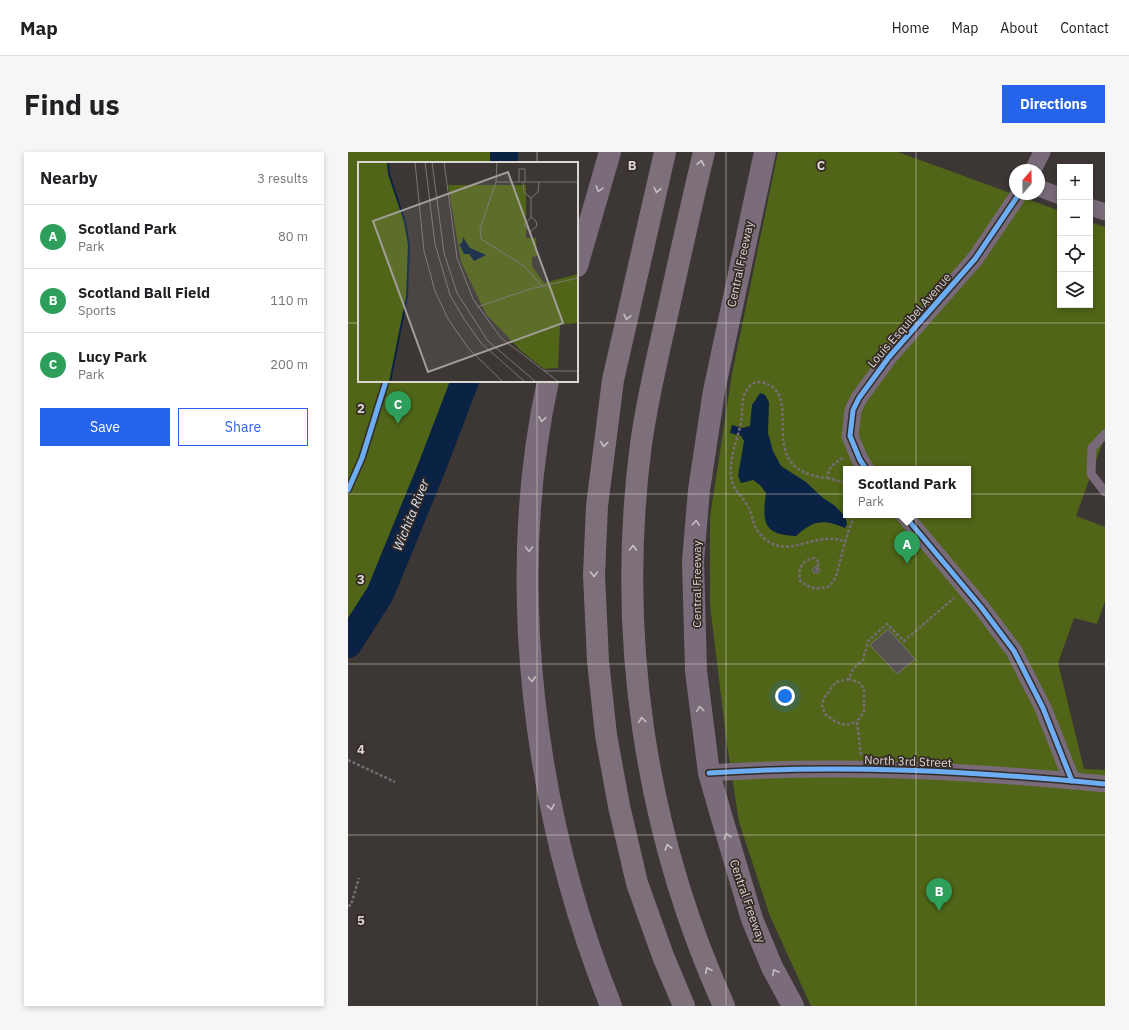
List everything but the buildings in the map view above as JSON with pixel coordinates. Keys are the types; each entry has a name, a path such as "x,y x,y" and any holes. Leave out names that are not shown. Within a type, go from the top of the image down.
{"highway":[{"path":"665,152 613,380 597,506 594,575 598,661 606,735 619,806 637,883 663,956 684,1006"},
{"path":"704,152 653,376 641,443 632,529 633,614 635,666 646,749 659,812 682,899 702,957 724,1006"}],"main road":[{"path":"578,263 610,152"},
{"name":"Central Freeway","path":"765,152 714,391 699,490 693,561 696,671 709,773 752,919 772,967 793,1006"},
{"path":"548,382 536,461 529,534 529,617 533,698 545,775 559,848 593,962 611,1006"}],"street":[{"path":"1036,164 1042,152"},
{"path":"1045,190 1057,195"},
{"name":"Louis Esquibel Avenue","path":"864,466 857,454 850,436 853,410 865,388 889,357 975,259 1015,200"},
{"path":"1093,208 1105,212"},
{"path":"907,518 981,606 1014,651 1043,708 1072,781"},
{"name":"North 3rd Street","path":"709,773 772,768 904,769 995,774 1105,784"}],"lane":[{"path":"1105,434 1092,448 1091,474 1105,492"}],"path":[{"path":"843,483 827,478 810,476 798,470 789,459 784,448 782,438 783,414 781,398 776,389 767,384 758,381 751,384 745,392 742,401 741,425 735,440 731,460 731,477 735,490 747,504 752,523 759,534 766,540 779,547 797,546 823,538 836,537 845,542"},
{"path":"827,478 827,472 834,463 844,457 857,454"},
{"path":"816,571 819,562 814,558 806,560 802,564 799,574 800,581 808,587 818,590 830,586 836,577 853,518"},
{"path":"849,679 853,669 863,660 868,641 887,624 904,641 965,588"},
{"path":"857,722 845,725 836,722 825,714 822,706 824,698 836,682 849,679 860,683 864,690 864,711 857,722 861,746 861,769"},
{"path":"348,760 394,782"},
{"path":"348,906 352,905 359,878"}],"green space":[{"path":"348,152 504,152 504,162 358,162 358,382 465,382 432,467 380,594 348,644"},
{"path":"778,152 898,152 1009,192 1009,200 1030,200 1057,210 1057,308 1093,308 1093,223 1105,227 1105,436 1076,516 1105,527 1105,601 1097,624 1074,618 1058,663 1084,769 1105,770 1105,1006 811,1006 770,916 739,822 726,737 710,605 710,517 732,374"}],"water":[{"path":"760,393 765,395 769,402 768,433 773,451 781,466 806,482 823,498 834,505 843,514 843,518 846,518 847,524 845,528 825,522 814,524 796,536 777,533 771,530 767,525 764,512 766,493 760,485 753,480 741,483 738,476 744,441 741,436 730,433 732,425 743,428 750,426 752,405"}],"waterway":[{"name":"Wichita River","path":"504,152 504,162"},
{"name":"Wichita River","path":"348,644 380,594 432,467 465,382"}],"cycle path":[{"path":"864,466 850,436 853,410 859,398 889,357 975,259 1015,200"},
{"path":"348,490 362,458 386,382"},
{"path":"907,518 981,607 1014,651 1043,708 1072,781"},
{"path":"709,773 808,769 907,770 1056,779 1105,784"}],"place":[{"name":"Lucy Park","path":"398,424"},
{"name":"Scotland Park","path":"907,564"},
{"name":"Scotland Ball Field","path":"939,911"}]}
